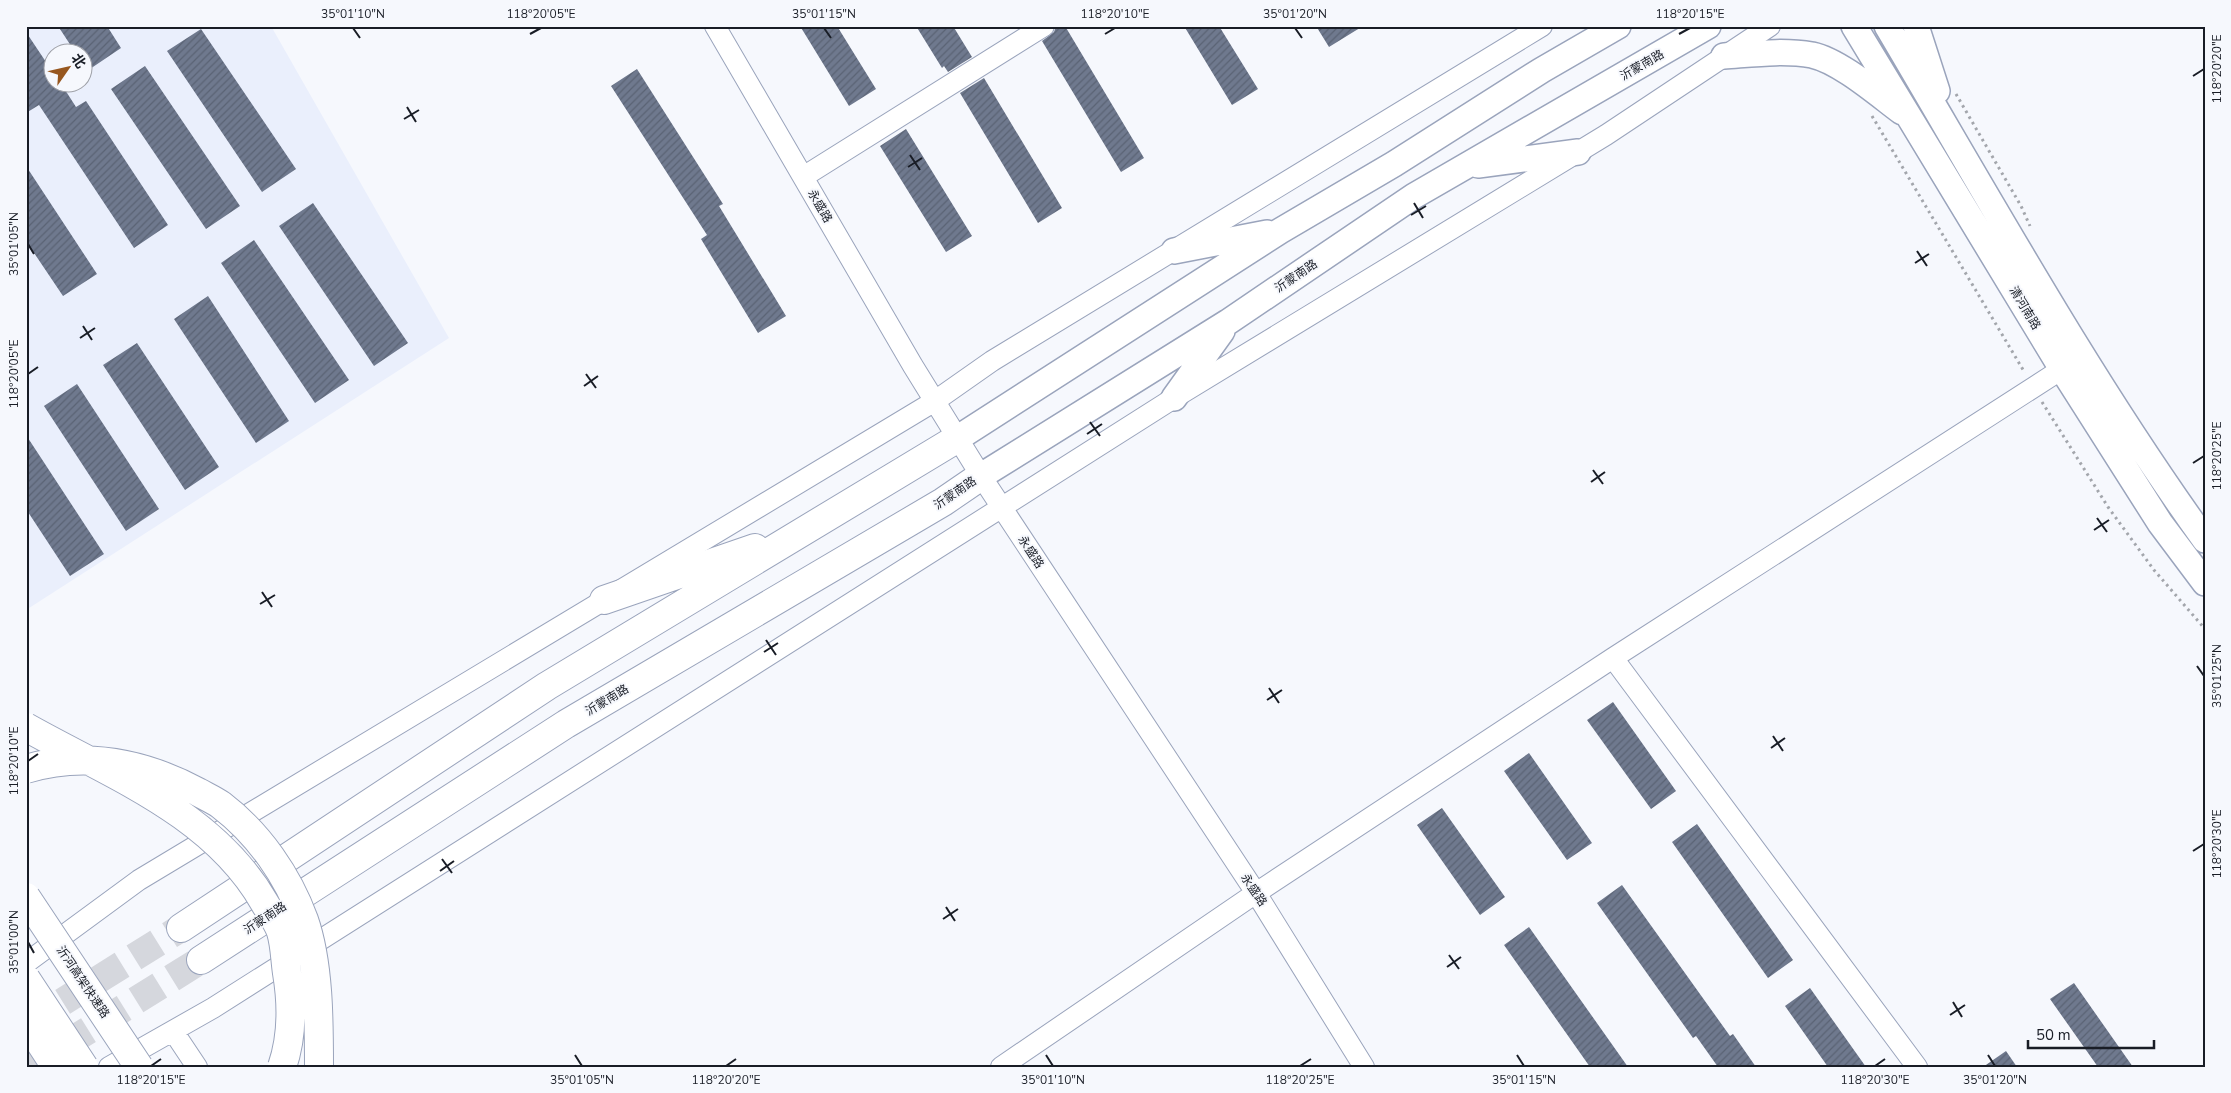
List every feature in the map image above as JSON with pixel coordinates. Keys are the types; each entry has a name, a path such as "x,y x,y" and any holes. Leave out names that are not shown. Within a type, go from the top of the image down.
{"highway":[{"path":"180,928 547,686 958,438"},
{"name":"沂蒙南路","path":"201,960 566,724 943,502 981,476"},
{"path":"604,600 806,530"},
{"path":"26,727 112,771 172,807 228,853 258,891 281,931 291,994 288,1051 282,1067"},
{"path":"26,769 68,760 132,765 177,781 220,804 256,838 286,878 304,922 313,963 319,1031 319,1067"},
{"name":"沂河高架快速路","path":"26,897 126,1064"},
{"path":"26,979 84,1067"},
{"path":"26,1021 56,1067"}],"main road":[{"path":"1542,70 1580,26"},
{"path":"958,438 1280,231 1394,164 1542,70 1618,26"},
{"name":"沂蒙南路","path":"981,476 1228,322 1414,196 1708,26"},
{"name":"清河南路","path":"1854,26 2062,369 2160,524 2205,583"},
{"name":"清河南路","path":"1887,26 2058,315 2150,464 2205,540"},
{"path":"1916,26 1952,136"},
{"path":"1724,56 1779,52 1814,56 1845,70 1911,119"},
{"path":"1465,166 1578,152"},
{"path":"1174,251 1280,231"},
{"path":"1174,398 1228,322"},
{"path":"26,908 52,944 126,1064"},
{"path":"26,1004 68,1067"}],"street":[{"name":"永盛路","path":"715,26 981,476 1256,894 1364,1067"},
{"path":"803,177 1044,26"},
{"path":"26,963 139,880 935,401 992,361 1542,26"},
{"path":"126,1064 173,1031 213,1008 1002,509 1174,398 1606,135 1770,26"},
{"path":"1001,1067 1256,894 1613,658 2062,369"},
{"path":"1613,658 1917,1067"},
{"path":"173,1031 197,1067"}],"path":[{"path":"1870,113 2034,388 2108,507 2154,570 2205,629"}],"shaded area":[{"path":"26,26 271,26 449,338 26,610"}],"building":[{"path":"58,26 107,26 121,48 92,68 92,42 68,42"},
{"path":"800,26 837,26 876,89 849,106"},
{"path":"916,26 953,26 972,57 948,72 944,66 942,68"},
{"path":"1056,26 1065,26 1144,158 1121,172 1042,41 1054,32"},
{"path":"1184,26 1219,26 1258,89 1232,105"},
{"path":"1316,26 1363,26 1329,47"},
{"path":"201,29 296,169 262,192 167,51"},
{"path":"26,32 42,56 42,92 66,92 76,107 86,101 168,225 134,248 39,105 26,113"},
{"path":"145,66 240,206 206,229 111,89"},
{"path":"637,69 723,204 719,206 786,316 758,333 701,239 707,235 611,86"},
{"path":"984,78 1062,208 1038,223 960,93"},
{"path":"906,129 972,236 946,252 880,146"},
{"path":"26,166 97,274 63,296 26,241"},
{"path":"313,203 408,343 374,366 279,226"},
{"path":"254,240 349,380 315,403 221,263"},
{"path":"208,296 289,421 256,443 174,319"},
{"path":"137,343 219,467 185,490 103,365"},
{"path":"77,384 159,509 126,531 44,406"},
{"path":"26,435 104,554 70,576 26,509"},
{"path":"1613,702 1676,791 1651,809 1587,720"},
{"path":"1529,753 1592,843 1567,860 1504,771"},
{"path":"1442,808 1505,897 1480,915 1417,825"},
{"path":"1697,824 1793,960 1768,978 1672,842"},
{"path":"1622,885 1730,1036 1733,1034 1756,1067 1718,1067 1696,1036 1693,1038 1597,903"},
{"path":"1529,927 1628,1067 1590,1067 1504,945"},
{"path":"2074,983 2133,1067 2098,1067 2050,999"},
{"path":"1810,988 1866,1067 1828,1067 1785,1006"},
{"path":"2006,1051 2017,1067 1983,1067"}],"tunnel":[{"path":"27,1024 181,928"},
{"path":"29,1067 201,960"}]}
